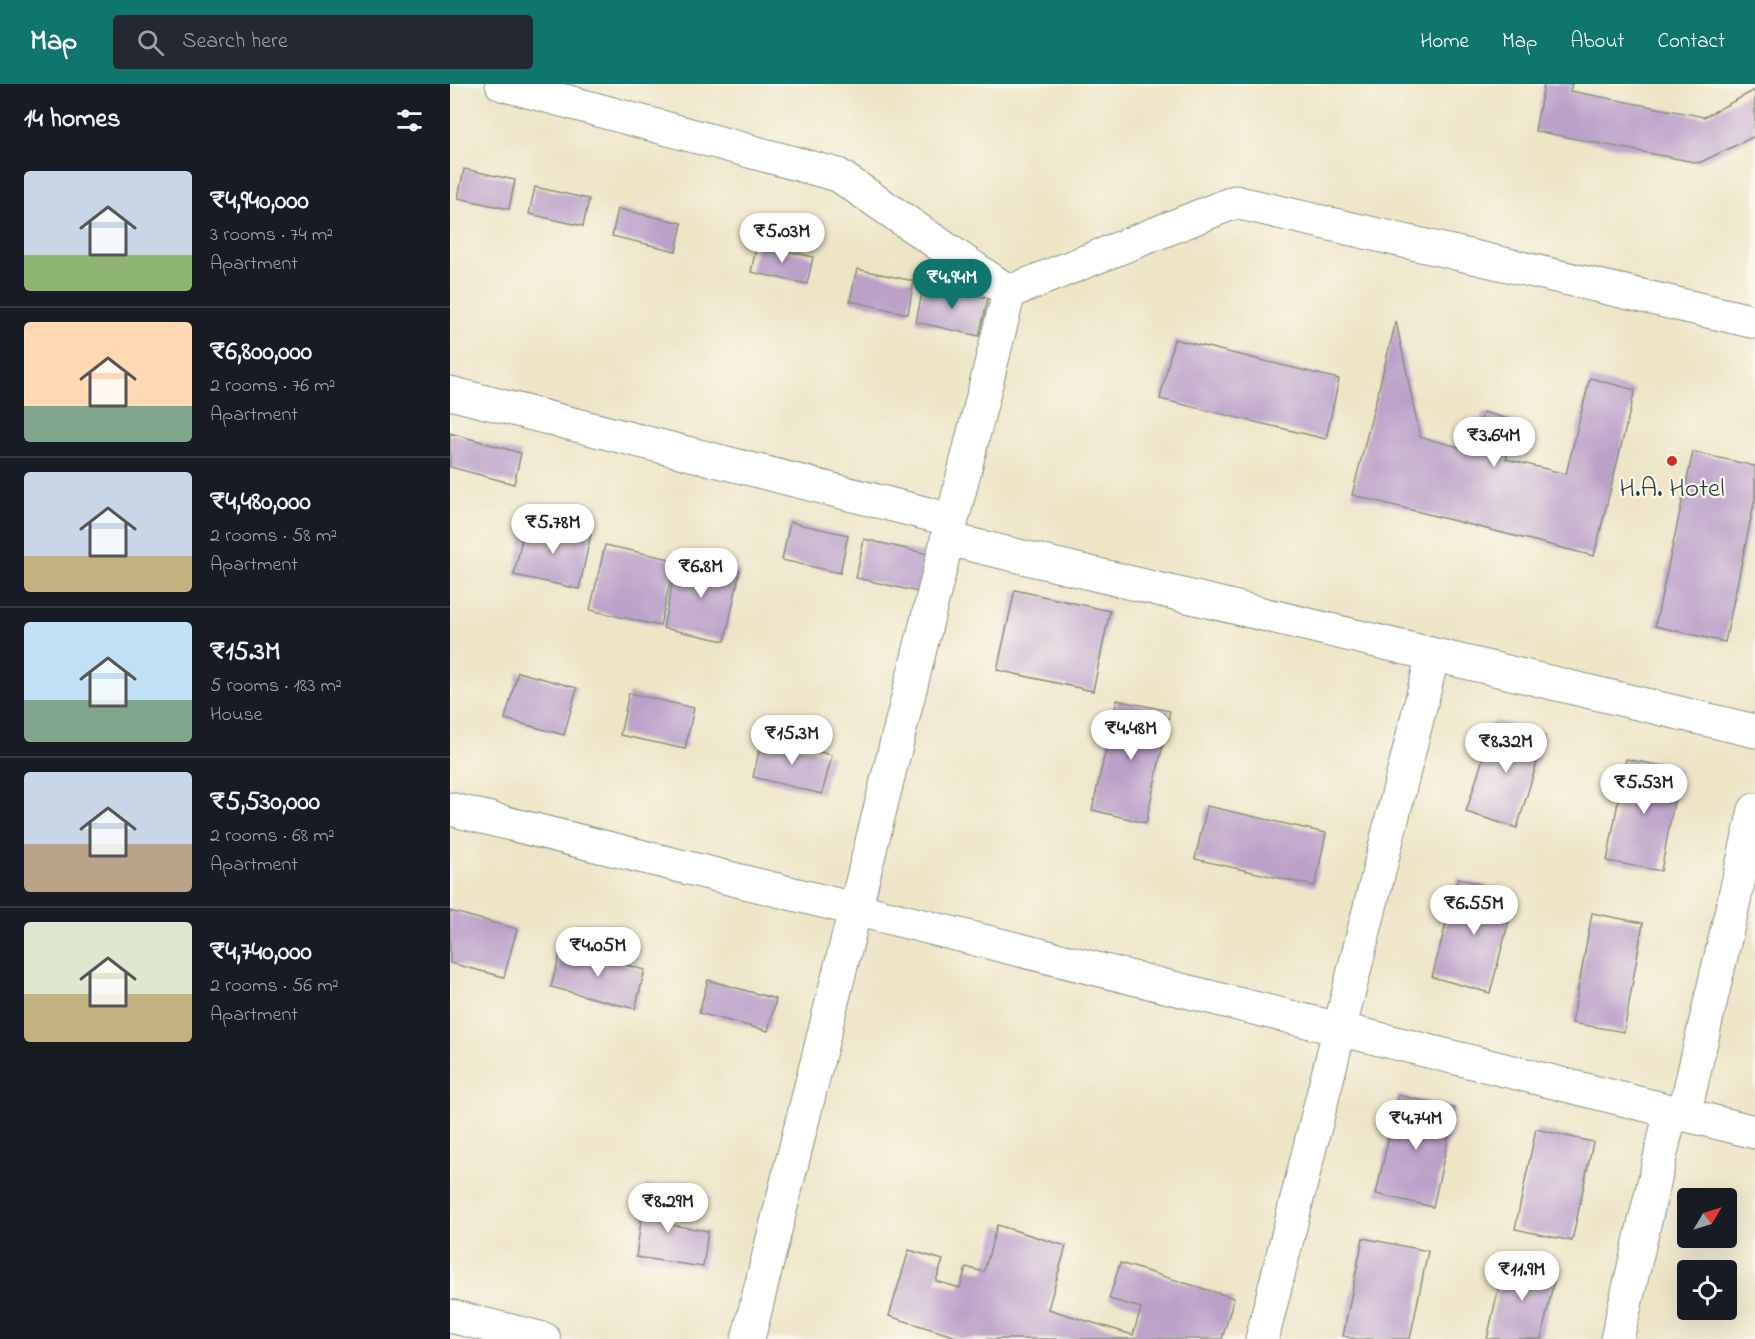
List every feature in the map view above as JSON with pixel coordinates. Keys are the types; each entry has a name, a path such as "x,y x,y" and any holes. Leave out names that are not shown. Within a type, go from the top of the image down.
{"lane":[{"path":"502,84 838,175 1009,292"},
{"path":"1009,292 1235,202 1755,322"},
{"path":"748,1339 1009,292"},
{"path":"450,393 949,530 1433,655 1755,731"},
{"path":"1262,1339 1433,655"},
{"path":"450,809 1755,1132"},
{"path":"1617,1339 1755,810"},
{"path":"450,1316 544,1339"}],"building":[{"path":"1544,84 1572,84 1570,91 1704,117 1755,90 1755,136 1699,163 1535,131"},
{"path":"464,169 515,180 509,209 458,198"},
{"path":"535,187 589,199 583,226 529,214"},
{"path":"618,209 682,223 676,251 612,236"},
{"path":"757,244 813,257 807,284 751,272"},
{"path":"857,269 914,281 908,314 850,301"},
{"path":"924,284 988,298 979,336 916,322"},
{"path":"1396,321 1420,437 1474,451 1483,412 1516,421 1506,459 1566,474 1590,378 1635,390 1594,556 1352,495"},
{"path":"1174,339 1339,379 1326,439 1160,399"},
{"path":"450,433 521,453 514,484 450,467"},
{"path":"1693,452 1755,466 1755,499 1725,642 1655,626"},
{"path":"526,520 591,534 579,589 514,575"},
{"path":"790,522 848,535 840,573 782,560"},
{"path":"864,539 928,554 919,592 856,578"},
{"path":"605,545 675,560 660,626 590,610"},
{"path":"678,557 740,571 725,641 663,628"},
{"path":"1015,590 1110,611 1093,691 997,670"},
{"path":"518,672 577,688 564,735 505,719"},
{"path":"629,693 694,708 685,749 620,735"},
{"path":"1117,700 1170,711 1146,823 1092,810"},
{"path":"1495,720 1545,736 1517,828 1466,812"},
{"path":"762,738 832,755 822,794 753,777"},
{"path":"1626,759 1680,769 1661,871 1607,861"},
{"path":"1207,806 1326,833 1315,886 1195,859"},
{"path":"1458,878 1516,894 1490,993 1432,977"},
{"path":"450,911 517,929 504,977 450,963"},
{"path":"1592,913 1643,923 1624,1032 1572,1023"},
{"path":"562,947 645,970 635,1009 551,987"},
{"path":"708,980 776,999 768,1031 699,1013"},
{"path":"1398,1095 1455,1108 1433,1207 1376,1194"},
{"path":"1536,1129 1593,1142 1572,1241 1515,1229"},
{"path":"646,1185 670,1189 665,1224 708,1231 703,1267 636,1257"},
{"path":"997,1225 1066,1246 1048,1309 1133,1335 1141,1308 1109,1299 1120,1263 1234,1298 1222,1339 963,1339 889,1316 909,1250 943,1260 936,1281 960,1288 966,1267 984,1272"},
{"path":"1363,1238 1428,1251 1410,1339 1356,1339 1343,1336"},
{"path":"1505,1259 1556,1271 1541,1339 1487,1339"}],"place":[{"name":"H.A. Hotel","path":"1672,461"}]}
